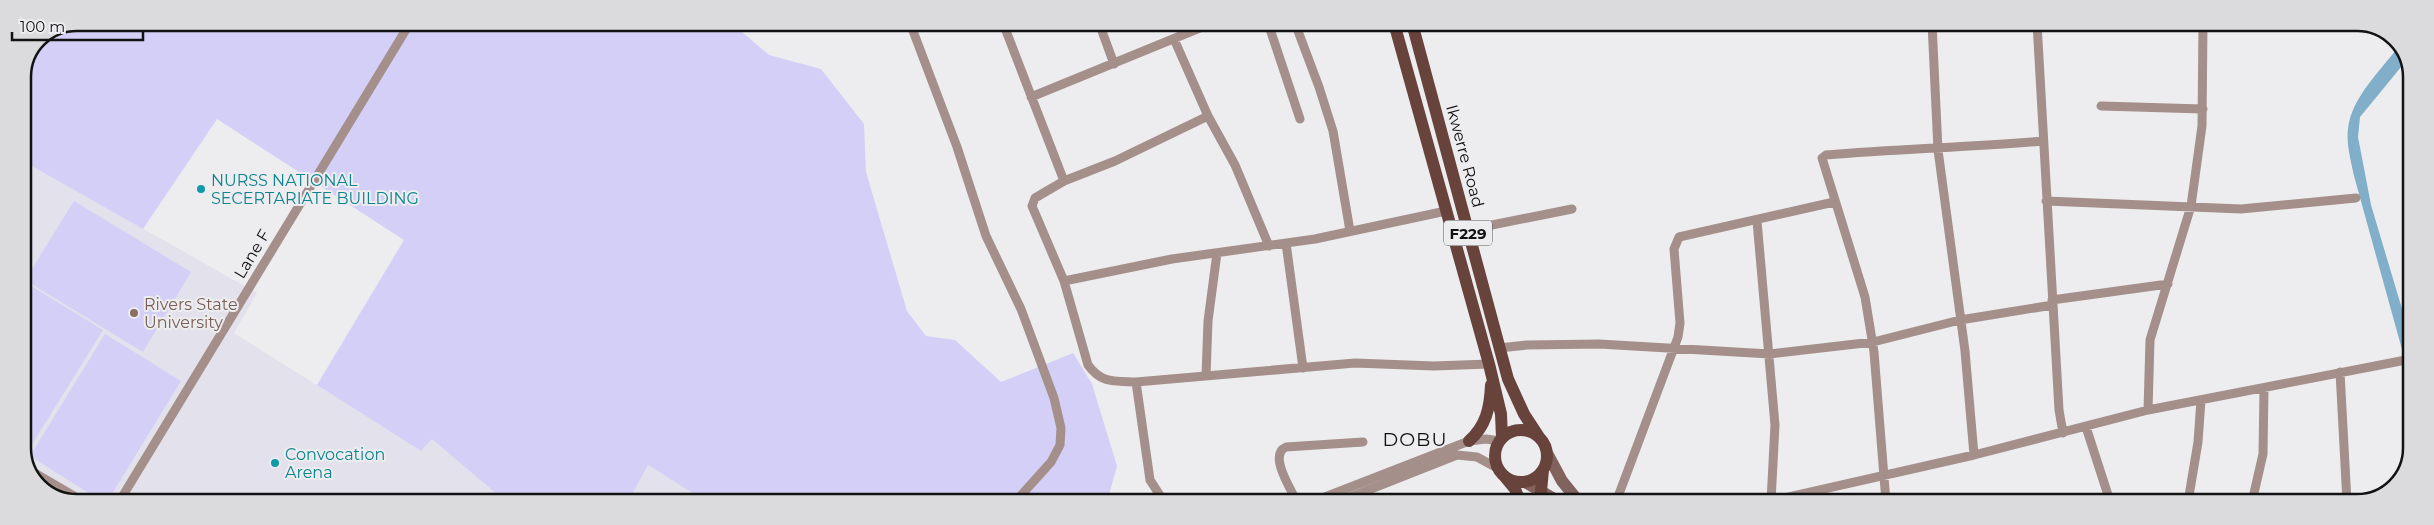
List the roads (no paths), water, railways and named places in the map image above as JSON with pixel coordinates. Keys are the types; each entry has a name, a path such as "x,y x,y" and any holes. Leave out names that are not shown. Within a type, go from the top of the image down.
{"main road":[{"name":"Ikwerre Road","path":"1396,31 1490,369 1501,414 1501,440"},
{"name":"Ikwerre Road","path":"1414,31 1499,348 1516,399 1539,437"},
{"path":"1469,441 1480,430 1488,412 1490,369"},
{"path":"1501,440 1516,430 1532,433 1539,437"},
{"name":"F229","path":"1539,437 1547,453"},
{"name":"F229","path":"1500,471 1495,453 1501,440"},
{"path":"1540,494 1547,453"},
{"path":"1500,471 1508,478 1525,482 1535,478 1543,470"},
{"path":"1500,471 1517,494"}],"street":[{"name":"Lane F","path":"123,494 405,31"},
{"path":"913,31 957,147 986,236 1021,309 1054,398 1059,420 1060,445 1051,462 1022,494"},
{"path":"1006,31 1064,181"},
{"path":"1102,31 1114,64"},
{"path":"1031,97 1193,31"},
{"path":"1270,31 1300,119"},
{"path":"1298,31 1319,87 1332,132 1350,231"},
{"path":"1932,31 1938,150 1960,320 1974,455"},
{"path":"2037,31 2059,410 2063,433"},
{"path":"2148,410 2150,340 2191,206 2203,109 2204,31"},
{"path":"1174,39 1208,116 1235,165 1269,246"},
{"path":"2101,106 2203,109"},
{"path":"1208,116 1115,161 1064,181 1035,198 1032,206 1064,281 1088,365 1096,376 1108,381 1136,382 1356,363 1490,369"},
{"path":"1885,494 1873,342 1857,268 1834,202 1822,158 1826,155 1899,149 1938,150 2043,142"},
{"path":"2046,201 2241,209 2356,198"},
{"path":"1619,494 1674,349 1680,323 1675,242 1679,237 1757,221 1834,202"},
{"path":"1468,230 1572,209"},
{"path":"1064,281 1217,253 1286,243 1446,211"},
{"path":"1757,221 1775,425 1770,494"},
{"path":"1286,243 1304,368"},
{"path":"1206,376 1208,321 1217,253"},
{"path":"1499,348 1527,344 1599,344 1770,354 1873,342 1960,320 2168,284"},
{"path":"1801,494 1974,455 2148,410 2403,360"},
{"path":"2340,372 2347,494"},
{"path":"1136,382 1150,480 1157,494"},
{"path":"2254,494 2263,454 2264,388"},
{"path":"2189,494 2198,442 2201,400"},
{"path":"2086,427 2108,494"},
{"path":"1333,494 1469,441 1501,440"},
{"path":"1293,494 1280,466 1278,456 1281,450 1286,447 1363,442"},
{"path":"1547,453 1565,486 1572,494"},
{"path":"1358,494 1457,455 1477,457 1500,471"},
{"path":"43,478 69,493"},
{"path":"1525,482 1538,494"}],"water":[{"path":"2395,51 2401,67 2360,117 2358,137 2371,205 2403,312 2403,353 2349,153 2348,129 2350,118 2368,85"}],"place":[{"name":"NURSS NATIONAL SECERTARIATE BUILDING","path":"201,189"},
{"name":"Rivers State University","path":"134,313"},
{"name":"Convocation Arena","path":"275,463"}],"district":[{"name":"DOBU","path":"1415,439"}]}
